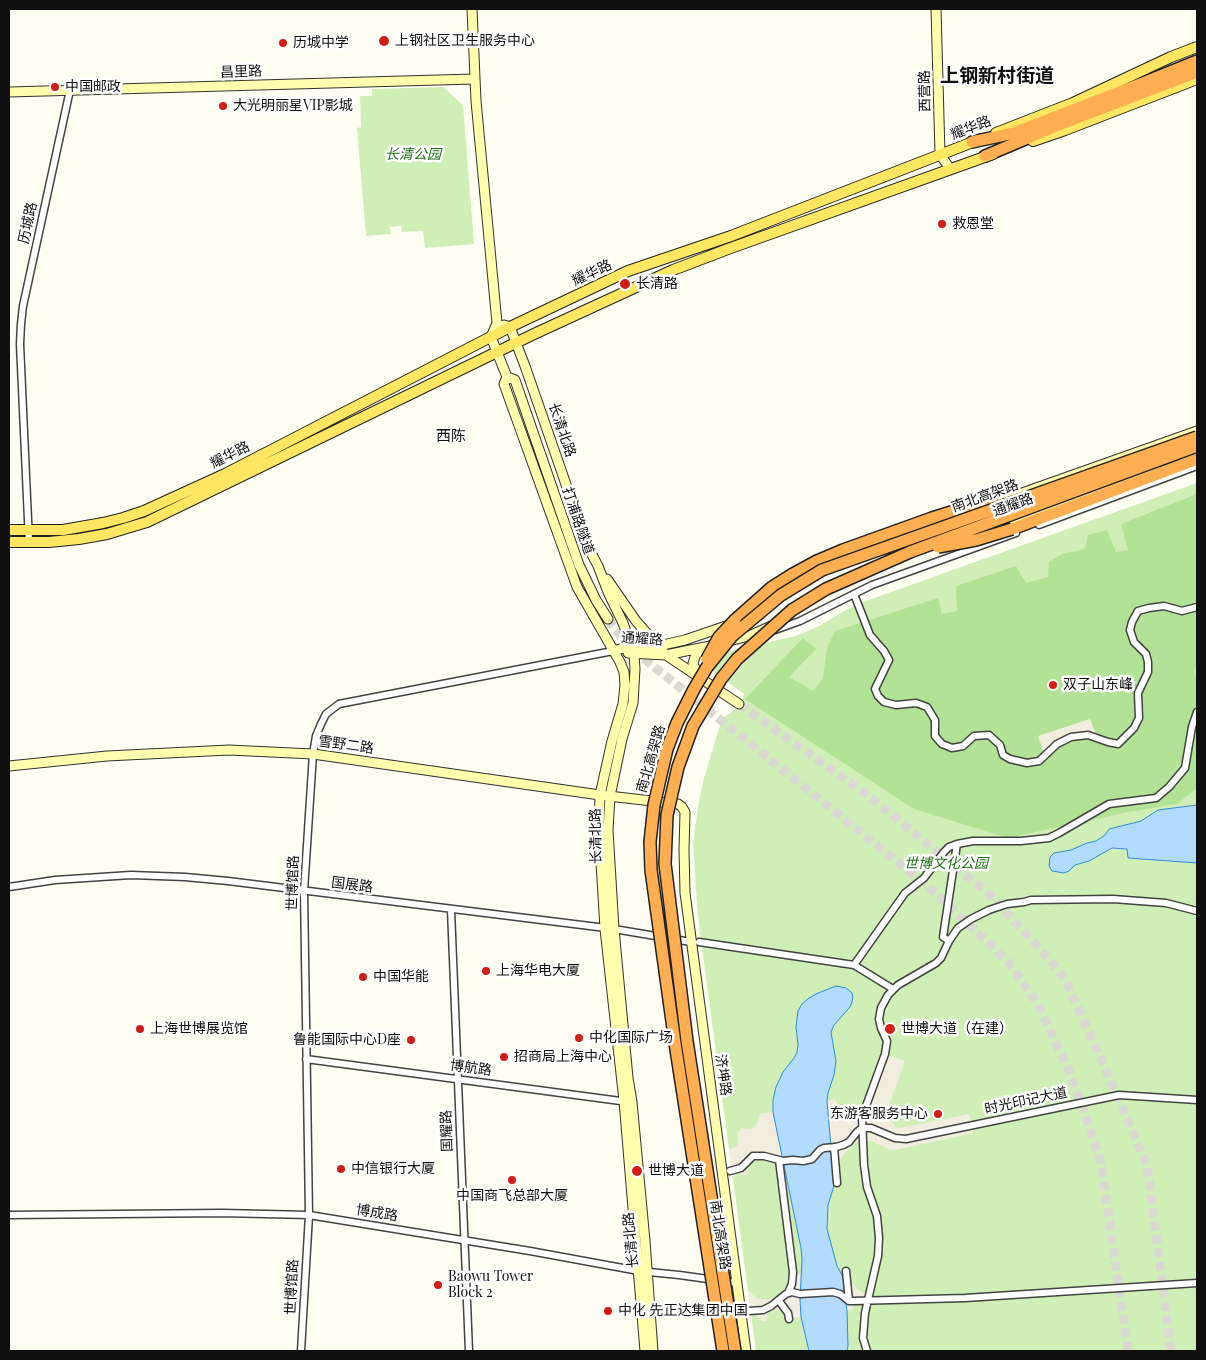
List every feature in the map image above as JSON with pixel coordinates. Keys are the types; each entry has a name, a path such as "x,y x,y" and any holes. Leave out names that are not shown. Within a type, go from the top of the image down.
{"highway":[{"path":"985,156 1146,87 1197,61"},
{"path":"972,142 1014,133 1146,87 1197,72"},
{"name":"南北高架路","path":"723,1351 675,1043 651,870 650,842 654,805 665,758 677,723 694,689 732,636 781,595 822,570 1197,437"},
{"name":"南北高架路","path":"735,1351 686,1042 665,864 667,814 678,767 693,726 721,679 738,659 792,610 826,589 910,552 1197,446"},
{"path":"910,552 976,540 1012,529 1197,459"},
{"path":"694,689 705,662 719,637 735,620 772,588 792,574 844,550 932,518 964,508 1000,501"}],"main road":[{"name":"耀华路","path":"9,530 63,530 103,523 144,511 225,474 510,327 628,271 731,236 1073,103 1197,47"},
{"name":"耀华路","path":"9,542 49,542 79,539 107,534 147,522 498,351 673,270 985,156 1065,130 1197,78"}],"street":[{"path":"472,9 474,79 496,323 491,337 498,351"},
{"name":"西营路","path":"936,9 940,154"},
{"name":"昌里路","path":"9,92 474,79"},
{"name":"历城路","path":"29,542 20,324 70,90"},
{"path":"940,154 950,169"},
{"path":"496,323 510,327 516,343"},
{"name":"长清北路","path":"516,343 587,545 623,623 633,650 635,669 632,703 610,796 608,830 610,929"},
{"name":"长清北路","path":"498,351 507,377 504,384 577,587 624,672 623,704 612,741 600,795 599,830 628,1078 628,1102 643,1271 653,1351"},
{"name":"打浦路隧道","path":"507,377 515,380 579,565 596,600 608,619"},
{"name":"通耀路","path":"613,651 658,646 710,633 743,620 775,604 872,547 906,533 1197,431"},
{"name":"通耀路","path":"633,650 666,655 749,636 767,628 844,584 877,569 1197,453"},
{"path":"749,636 800,621 872,585 1197,466"},
{"path":"598,566 636,621 666,655 738,704"},
{"path":"854,594 870,635 889,660 875,689 878,696 884,702 896,705 916,703 927,707 936,720 935,736 942,744 952,748 963,746 974,736 989,735 1000,745 1004,755 1010,759 1027,763 1039,761 1057,744 1071,737 1088,735 1118,744 1134,728 1139,718 1138,693 1148,672 1146,654 1134,642 1130,630 1138,611 1164,606 1182,611 1197,607"},
{"path":"697,675 692,662 696,654 706,647"},
{"name":"世博馆路","path":"301,1351 309,1215 304,891 313,754 316,736 326,714 339,704 613,651"},
{"path":"893,989 854,965 905,893 924,878 944,852 957,844 973,841 1021,841 1049,838 1109,804 1156,798 1170,787 1185,768 1192,727 1197,712"},
{"name":"雪野二路","path":"9,766 107,756 229,750 313,754 600,795 678,804"},
{"name":"济坤路","path":"678,804 685,812 685,893 695,942 746,1351"},
{"path":"949,941 943,937 957,844"},
{"name":"国展路","path":"9,886 55,880 139,875 225,881 610,929 854,965"},
{"path":"867,1351 864,1338 865,1312 878,1256 879,1238 877,1216 867,1187 864,1165 862,1112 885,1054 886,1041 879,1022 880,1008 888,995 904,981 929,968 942,958 949,941 958,928 989,910 1007,904 1032,900 1112,899 1166,903 1197,911"},
{"name":"国耀路","path":"451,910 469,1351"},
{"name":"博航路","path":"306,1059 628,1102"},
{"name":"时光印记大道","path":"862,1128 871,1128 895,1138 906,1139 1119,1095 1197,1100"},
{"path":"730,1171 741,1168 753,1156 764,1156 783,1161 812,1159 824,1148 843,1146 862,1128"},
{"path":"834,1147 837,1183"},
{"path":"749,1311 762,1310 779,1301 788,1293 792,1284 793,1272 779,1160"},
{"name":"博成路","path":"9,1216 222,1213 309,1215 643,1271 737,1283"},
{"name":"长清北路","path":"643,1271 645,1351"},
{"path":"846,1271 849,1301"},
{"path":"788,1293 833,1292 840,1294 849,1301 966,1298 1197,1282"},
{"path":"779,1301 785,1308 789,1319"}],"green space":[{"name":"长清公园","path":"443,87 463,105 474,244 425,248 423,231 402,232 401,226 390,227 391,234 366,236 357,128 361,127 360,96 372,96 372,89"},
{"name":"世博文化公园","path":"1197,483 1197,1351 756,1351 700,933 693,843 704,778 722,719 735,709 744,694 703,664 702,660 706,656 796,636 863,602"},
{"path":"1197,494 1197,666 1194,670 1197,682 1197,788 1177,804 1124,813 1008,838 914,809 745,699 803,638 816,649 789,677 813,691 823,678 827,648 835,631 938,598 942,614 957,611 956,586 1016,566 1026,583 1048,577 1049,562 1062,554 1085,549 1088,535 1107,530 1116,552 1128,550 1121,524"}],"shaded area":[{"path":"1090,719 1098,739 1071,737 1045,756 1038,736"},
{"path":"883,1054 905,1061 887,1111 888,1118 896,1127 911,1126 969,1114 973,1133 895,1150 887,1149 872,1141 860,1140 845,1153 837,1168 790,1185 786,1190 775,1164 765,1159 754,1161 749,1167 747,1175 737,1173 733,1179 729,1150 737,1146 739,1139 737,1134 741,1128 753,1128 757,1124 759,1114 773,1112 774,1117 835,1099 843,1113 847,1115 857,1114 860,1111"},
{"path":"795,1273 797,1275 801,1273 842,1280 844,1275 848,1277 858,1290 866,1293 863,1308 860,1304 855,1304 851,1311 802,1314 801,1317 786,1319 785,1314 776,1310 768,1313 766,1321 762,1321 755,1315 752,1318 748,1290 756,1298 763,1300 776,1297 782,1294"}],"water":[{"path":"1197,805 1197,863 1128,858 1127,849 1112,848 1089,861 1075,865 1064,873 1052,871 1049,866 1050,857 1054,853 1071,850 1096,841 1105,835 1109,829 1141,821 1158,810"},
{"path":"836,986 846,988 852,993 853,997 850,1007 834,1025 831,1032 836,1061 827,1101 834,1183 828,1205 827,1229 837,1266 843,1277 847,1311 848,1346 847,1351 809,1351 801,1317 801,1248 773,1112 773,1100 776,1087 783,1072 797,1052 796,1027 798,1011 809,998"}],"tunnel":[{"path":"608,619 627,645 919,879 1008,962 1038,1004 1068,1069 1101,1163 1128,1351"},
{"path":"739,704 867,795 988,893 1065,979 1147,1165 1171,1351"}],"place":[{"name":"上钢社区卫生服务中心","path":"384,41"},
{"name":"历城中学","path":"283,43"},
{"name":"中国邮政","path":"55,87"},
{"name":"大光明丽星VIP影城","path":"223,106"},
{"name":"救恩堂","path":"942,224"},
{"name":"长清路","path":"625,284"},
{"name":"双子山东峰","path":"1053,685"},
{"name":"上海华电大厦","path":"486,971"},
{"name":"中国华能","path":"363,977"},
{"name":"上海世博展览馆","path":"140,1029"},
{"name":"世博大道（在建）","path":"890,1029"},
{"name":"中化国际广场","path":"579,1038"},
{"name":"鲁能国际中心D座","path":"411,1040"},
{"name":"招商局上海中心","path":"504,1057"},
{"name":"东游客服务中心","path":"938,1114"},
{"name":"中信银行大厦","path":"341,1169"},
{"name":"世博大道","path":"637,1171"},
{"name":"中国商飞总部大厦","path":"512,1180"},
{"name":"Baowu Tower Block 2","path":"438,1285"},
{"name":"中化 先正达集团中国","path":"608,1311"}],"district":[{"name":"上钢新村街道","path":"997,76"},
{"name":"西陈","path":"451,436"}]}
